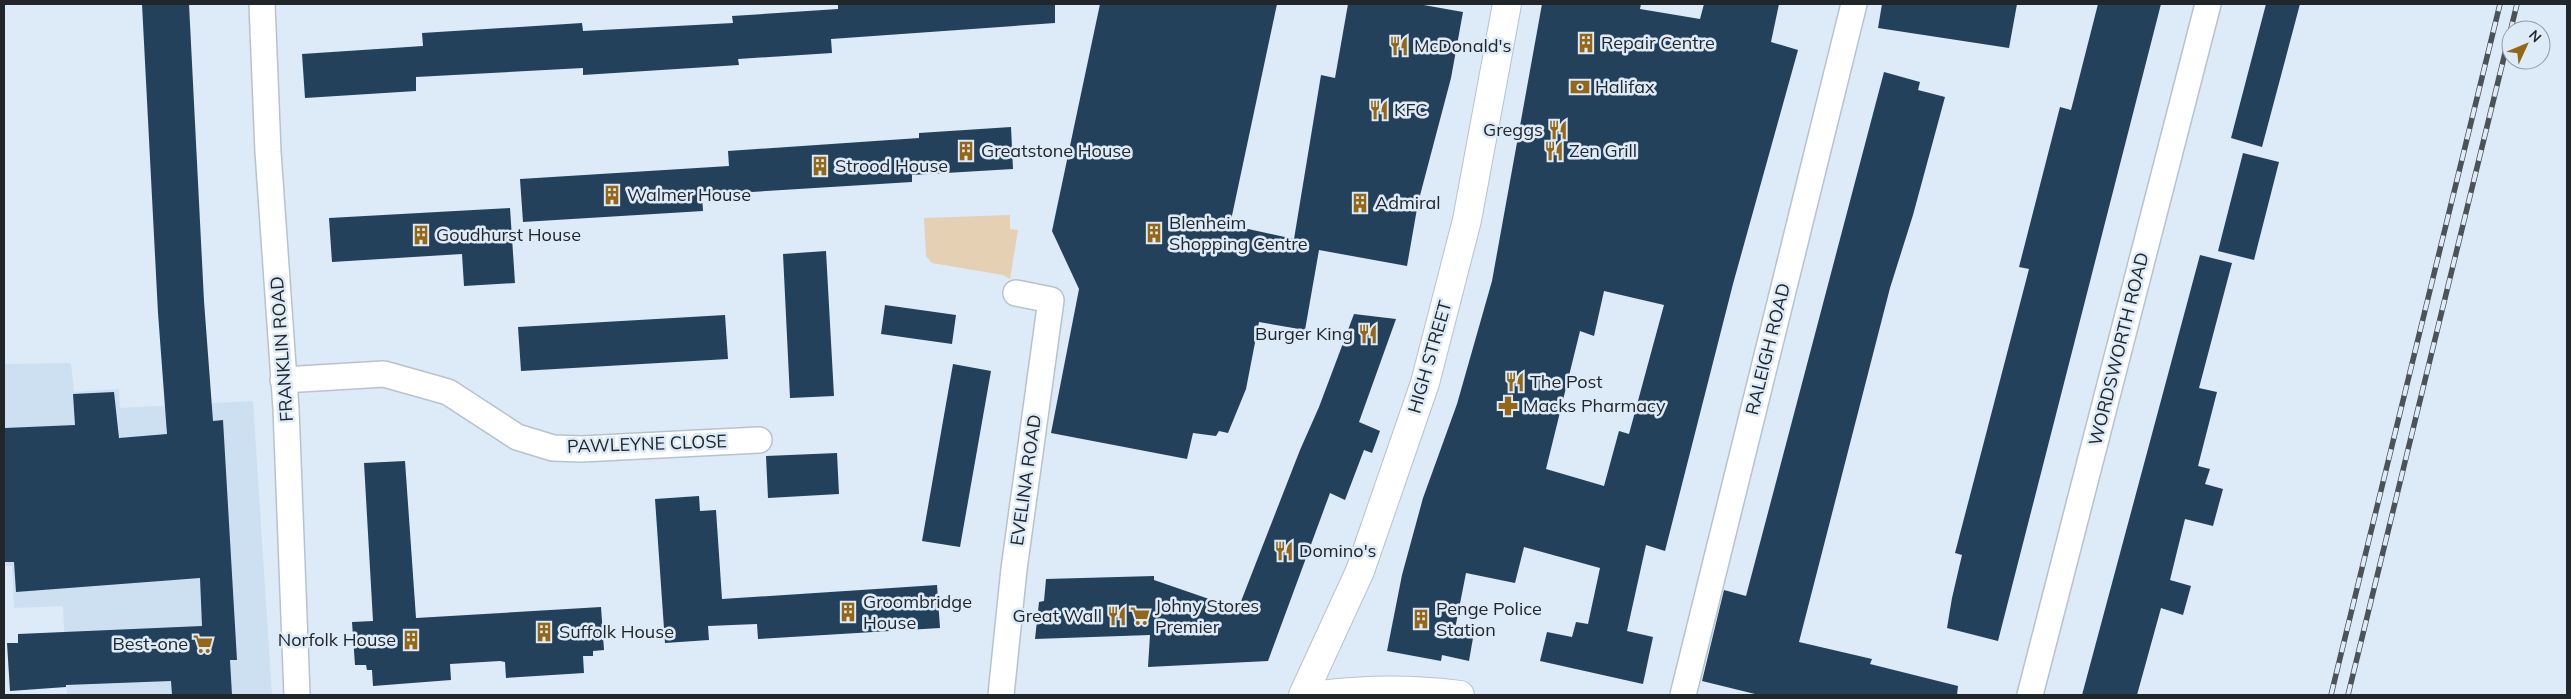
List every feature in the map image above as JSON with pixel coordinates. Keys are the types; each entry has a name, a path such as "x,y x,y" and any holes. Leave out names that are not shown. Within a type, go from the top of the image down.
{"main road":[{"name":"HIGH STREET","path":"1303,695 1360,571 1425,383 1468,220 1507,4"},
{"path":"1321,695 1354,690 1436,692 1460,695"}],"street":[{"name":"FRANKLIN ROAD","path":"262,4 268,152 284,380 297,695"},
{"name":"RALEIGH ROAD","path":"1683,695 1854,4"},
{"name":"WORDSWORTH ROAD","path":"2030,695 2208,4"},
{"name":"EVELINA ROAD","path":"1001,695 1014,570 1051,300 1016,294"},
{"name":"PAWLEYNE CLOSE","path":"284,380 384,374 448,392 517,437 553,448 581,449 759,440"}],"shaded area":[{"path":"1010,215 1010,229 1018,230 1010,279 1003,275 932,263 926,256 924,218"},
{"path":"71,363 74,392 119,389 120,408 253,401 272,695 67,695 63,606 14,608 12,566 4,566 4,364"}],"building":[{"path":"142,4 189,4 204,301 213,421 223,420 237,660 230,660 232,695 172,695 171,681 66,685 66,687 10,691 7,643 18,643 18,634 202,626 200,578 16,592 14,562 4,562 5,428 75,425 73,394 114,392 119,438 167,434 158,313"},
{"path":"838,4 1055,4 1055,23 831,39 832,53 738,59 739,65 583,75 583,68 416,77 416,91 305,98 302,54 423,46 422,33 582,23 583,31 733,23 732,16 838,9"},
{"name":"Blenheim Shopping Centre","path":"1100,4 1277,4 1230,225 1294,239 1321,75 1335,78 1348,4 1418,4 1463,12 1451,78 1418,203 1407,266 1319,250 1305,330 1259,322 1246,389 1228,433 1219,431 1216,436 1193,433 1187,459 1051,433 1079,289 1052,231"},
{"path":"1542,4 1641,4 1640,9 1700,19 1704,4 1779,4 1771,42 1798,50 1733,284 1665,551 1646,545 1627,631 1653,637 1643,684 1540,661 1547,632 1572,637 1576,622 1588,624 1600,568 1524,547 1515,583 1466,573 1454,634 1473,638 1469,661 1442,655 1441,661 1387,651 1402,575 1423,498 1457,404 1492,281","holes":["1604,291 1664,305 1629,434 1619,431 1604,486 1546,469 1580,331 1594,336"]},
{"path":"1882,4 2017,4 2009,48 1878,28"},
{"path":"2098,4 2161,4 1998,641 1947,628 1962,555 1955,553 2029,269 2019,267 2060,107 2071,110"},
{"path":"2266,4 2300,4 2262,147 2231,138"},
{"path":"1884,72 1920,82 1918,90 1945,97 1913,215 1890,288 1799,642 1872,659 1870,664 1958,686 1957,695 1759,695 1702,681 1724,590 1746,596"},
{"path":"1011,127 1013,169 912,175 912,182 702,195 703,211 523,222 520,179 729,166 728,151 919,138 919,133"},
{"path":"2243,153 2279,162 2254,260 2218,251"},
{"name":"Goudhurst House","path":"510,208 515,283 464,286 462,254 332,262 329,218"},
{"path":"826,251 834,396 790,398 783,254"},
{"path":"2200,255 2232,263 2199,388 2217,392 2198,466 2210,469 2205,484 2223,489 2213,526 2185,519 2170,580 2191,586 2183,615 2161,608 2137,695 2082,695"},
{"path":"885,305 956,315 952,344 881,334"},
{"path":"1354,314 1396,319 1359,422 1380,431 1372,453 1364,450 1345,500 1330,493 1268,661 1148,667 1150,635 1035,639 1039,602 1044,601 1046,579 1154,576 1154,580 1238,609"},
{"path":"725,315 728,359 521,371 518,327"},
{"path":"953,364 991,371 960,547 922,541"},
{"path":"837,453 839,494 768,498 766,456"},
{"path":"405,461 416,618 601,607 604,650 593,651 593,656 583,656 584,673 506,678 505,662 450,664 451,680 373,686 372,670 367,670 366,665 355,665 352,622 373,621 364,463"},
{"path":"699,496 700,511 716,510 722,599 937,585 940,628 758,639 757,624 708,626 709,640 665,643 655,499"}],"railway":[{"path":"2331,695 2500,4"},
{"path":"2348,695 2517,4"}],"place":[{"name":"Repair Centre","path":"1586,43"},
{"name":"McDonald's","path":"1399,46"},
{"name":"Halifax","path":"1580,87"},
{"name":"KFC","path":"1379,110"},
{"name":"Greggs","path":"1558,130"},
{"name":"Greatstone House","path":"966,151"},
{"name":"Zen Grill","path":"1554,151"},
{"name":"Strood House","path":"820,166"},
{"name":"Walmer House","path":"612,195"},
{"name":"Admiral","path":"1360,203"},
{"name":"Blenheim Shopping Centre","path":"1154,233"},
{"name":"Goudhurst House","path":"421,235"},
{"name":"Burger King","path":"1368,334"},
{"name":"The Post","path":"1515,382"},
{"name":"Macks Pharmacy","path":"1508,406"},
{"name":"Domino's","path":"1284,551"},
{"name":"Groombridge House","path":"848,612"},
{"name":"Great Wall","path":"1117,616"},
{"name":"Johny Stores Premier","path":"1140,616"},
{"name":"Penge Police Station","path":"1421,619"},
{"name":"Suffolk House","path":"544,632"},
{"name":"Norfolk House","path":"411,640"},
{"name":"Best-one","path":"203,644"}]}
